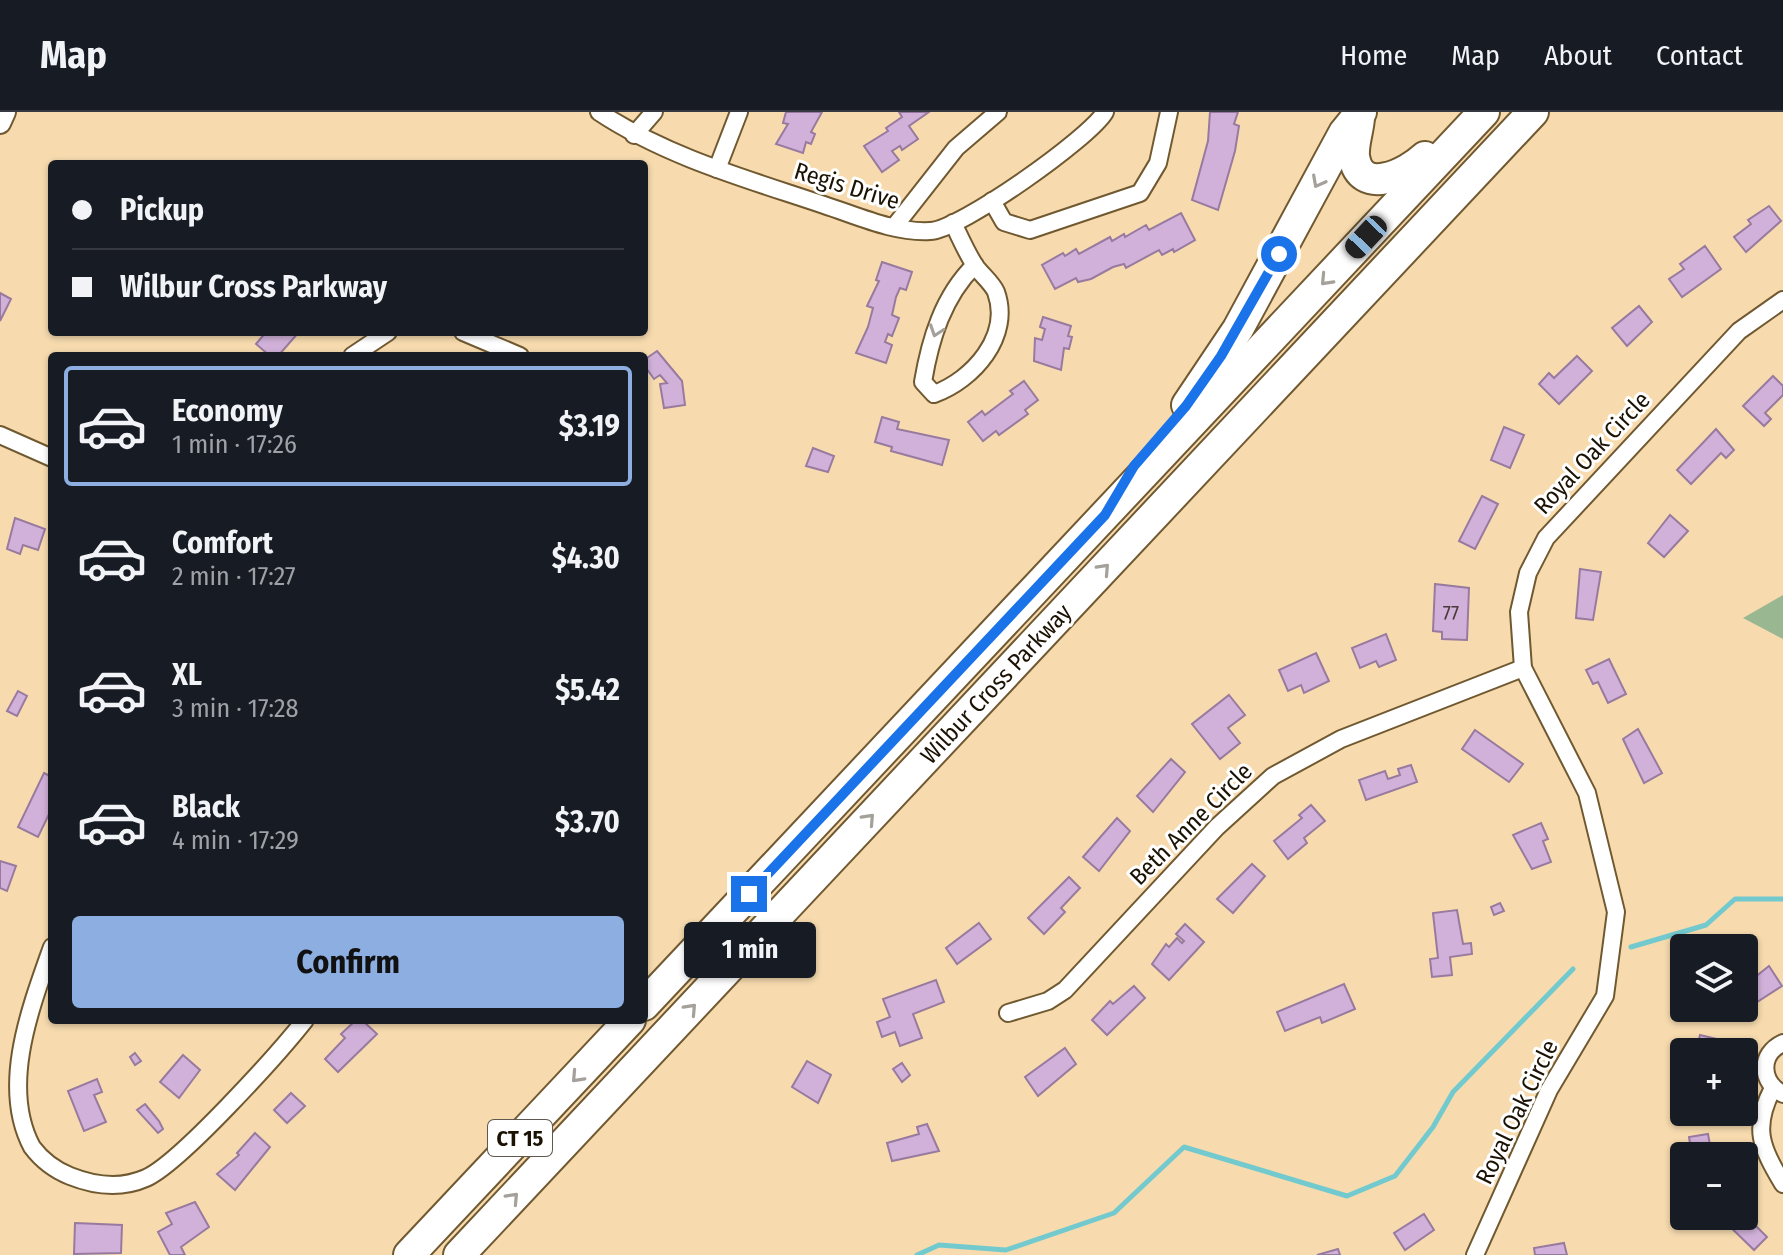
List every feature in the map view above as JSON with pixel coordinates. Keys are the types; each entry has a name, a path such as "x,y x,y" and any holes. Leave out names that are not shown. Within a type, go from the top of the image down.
{"highway":[{"name":"Wilbur Cross Parkway","path":"459,1255 1533,112"},
{"path":"1360,114 1355,159 1361,171 1381,179 1403,175 1442,139 1479,117"},
{"path":"1105,515 1134,466 1186,406 1221,356 1344,133 1360,114"},
{"name":"Wilbur Cross Parkway","path":"648,1001 1479,117"},
{"name":"CT 15","path":"409,1255 626,1024"}],"street":[{"path":"0,123 5,112"},
{"name":"Regis Drive","path":"599,112 634,135 717,169 894,227 933,231 992,201 1083,137 1105,112"},
{"path":"634,135 654,112"},
{"path":"717,169 739,112"},
{"path":"894,227 956,148 998,112"},
{"path":"992,201 1004,222 1030,230 1140,193 1158,163 1169,112"},
{"path":"953,223 975,265 995,290 1000,315 984,360 955,387 934,394 923,382 927,360 949,295 975,265"},
{"name":"Royal Oak Circle","path":"1475,1255 1549,1090 1605,996 1616,912 1587,793 1523,668 1519,612 1528,573 1546,538 1739,331 1783,300"},
{"path":"358,352 382,336"},
{"path":"472,336 510,352"},
{"path":"0,435 48,456"},
{"name":"Beth Anne Circle","path":"1008,1013 1029,1009 1065,990 1217,827 1273,776 1341,739 1523,668"},
{"path":"48,959 15,1055 9,1082 12,1108 21,1133 39,1157 62,1173 88,1183 118,1185 147,1178 174,1159 301,1024"},
{"path":"1783,1043 1772,1050 1765,1064 1767,1079 1778,1091 1761,1117 1763,1150 1783,1184"}],"green space":[{"path":"1783,595 1783,639 1743,618"}],"building":[{"path":"786,112 822,112 811,132 815,134 811,144 806,142 803,153 776,144 788,124 783,123"},
{"path":"899,112 929,112 909,126 918,139 902,150 900,146 892,151 899,160 882,172 864,146 888,131 886,128 902,117"},
{"path":"1210,112 1238,112 1234,124 1239,126 1235,151 1218,210 1192,200 1208,141"},
{"path":"1769,206 1781,221 1746,252 1734,237 1751,224 1748,220"},
{"path":"1181,213 1195,240 1174,252 1173,249 1162,255 1159,250 1126,268 1124,264 1113,267 1091,279 1078,282 1076,278 1055,289 1042,265 1076,249 1079,254 1110,237 1112,241 1124,234 1125,237 1146,225 1149,230"},
{"path":"1705,246 1721,269 1682,297 1669,279 1684,269 1680,264"},
{"path":"882,262 912,272 906,290 900,288 896,297 892,315 899,318 892,336 888,334 885,342 892,345 886,363 856,353 868,327 873,308 867,306 879,281 876,280"},
{"path":"0,293 11,299 0,321"},
{"path":"1639,306 1652,322 1627,346 1612,328"},
{"path":"1043,317 1071,326 1068,336 1072,337 1069,349 1064,348 1061,370 1034,361 1035,338 1042,340 1045,329 1040,327"},
{"path":"263,336 296,336 282,352 265,352 256,344"},
{"path":"657,351 682,381 685,405 664,408 660,384 667,383 660,375 654,379 648,371 648,357"},
{"path":"1577,356 1592,371 1559,404 1539,384 1549,373 1554,378"},
{"path":"1773,376 1783,386 1783,395 1765,413 1771,419 1764,426 1743,406"},
{"path":"1024,381 1038,400 1025,410 1028,414 999,435 996,431 983,441 968,422 982,411 985,415 1013,394 1010,391"},
{"path":"882,417 899,422 897,429 949,440 942,465 891,451 892,447 875,442"},
{"path":"1504,427 1524,435 1510,468 1491,460"},
{"path":"1716,429 1734,450 1726,458 1721,453 1691,484 1677,470"},
{"path":"813,448 834,456 828,472 806,466"},
{"path":"1482,496 1498,504 1475,549 1459,541"},
{"path":"1670,515 1688,531 1664,557 1648,543"},
{"path":"15,518 45,529 38,550 23,545 20,554 7,549"},
{"path":"1580,569 1601,572 1593,620 1576,618"},
{"path":"1435,584 1469,588 1467,640 1442,639 1442,632 1433,631"},
{"path":"1386,634 1396,660 1379,667 1376,661 1360,668 1352,648"},
{"path":"1316,653 1329,681 1304,693 1301,685 1288,691 1279,670"},
{"path":"1609,659 1626,694 1608,703 1598,682 1593,684 1586,670"},
{"path":"18,691 27,696 17,716 7,711"},
{"path":"1229,695 1245,715 1228,728 1240,743 1220,759 1192,724"},
{"path":"1638,729 1662,773 1644,783 1623,739"},
{"path":"1475,730 1523,764 1509,782 1462,749"},
{"path":"1171,759 1185,772 1153,812 1137,796"},
{"path":"1411,765 1417,782 1366,800 1359,780 1385,771 1388,779 1400,775 1398,769"},
{"path":"44,773 48,775 48,816 38,837 18,827"},
{"path":"1311,805 1325,821 1304,838 1307,843 1288,859 1274,841 1302,818 1299,815"},
{"path":"1117,818 1130,831 1099,871 1083,857"},
{"path":"1541,823 1548,839 1543,841 1551,862 1532,869 1513,835"},
{"path":"0,861 16,866 7,891 0,888"},
{"path":"1252,864 1265,876 1233,913 1217,899"},
{"path":"1069,877 1080,888 1061,908 1065,912 1044,934 1028,918"},
{"path":"1500,903 1504,911 1494,915 1491,907"},
{"path":"1457,910 1463,944 1471,943 1472,954 1450,957 1452,975 1432,977 1430,959 1438,958 1433,913"},
{"path":"979,923 991,939 957,964 946,948"},
{"path":"1185,924 1204,942 1169,980 1152,964 1166,944 1169,947 1177,938 1182,943 1184,941 1176,934"},
{"path":"1769,966 1782,986 1758,1001 1758,975"},
{"path":"936,980 944,1002 913,1014 922,1038 900,1046 895,1032 882,1037 877,1022 890,1017 883,999"},
{"path":"1344,984 1355,1009 1322,1023 1320,1017 1285,1031 1277,1012"},
{"path":"1134,986 1145,998 1107,1035 1092,1020 1110,1001 1113,1004"},
{"path":"352,1024 366,1024 377,1034 338,1072 325,1059 345,1038 341,1034"},
{"path":"1065,1048 1076,1064 1038,1096 1025,1077"},
{"path":"135,1053 141,1061 135,1065 130,1057"},
{"path":"183,1055 200,1070 179,1098 160,1082"},
{"path":"807,1061 831,1075 818,1103 792,1087"},
{"path":"902,1063 910,1075 902,1082 893,1069"},
{"path":"97,1079 102,1092 94,1095 106,1122 84,1131 68,1091"},
{"path":"291,1093 305,1106 287,1123 274,1110"},
{"path":"145,1104 163,1129 158,1133 137,1110"},
{"path":"927,1124 939,1151 892,1161 887,1143 919,1134 917,1127"},
{"path":"255,1133 270,1147 235,1190 217,1174 239,1155 237,1153"},
{"path":"1708,1134 1709,1142 1690,1142 1689,1137"},
{"path":"195,1202 209,1227 181,1247 185,1255 170,1255 158,1232 172,1224 166,1213"},
{"path":"1424,1214 1434,1230 1405,1250 1394,1233"},
{"path":"75,1223 122,1225 121,1253 74,1254"},
{"path":"1758,1228 1767,1237 1754,1250 1733,1230"},
{"path":"1564,1243 1567,1255 1535,1255 1534,1248"},
{"path":"1338,1249 1340,1255 1317,1255"}],"waterway":[{"path":"1631,947 1706,925 1735,899 1783,899"},
{"path":"917,1255 939,1245 1006,1250 1114,1213 1184,1147 1347,1196 1395,1176 1433,1127 1453,1092 1573,969"}],"route":[{"path":"749,894 1105,515 1134,466 1175,420 1221,356 1279,254"}]}
